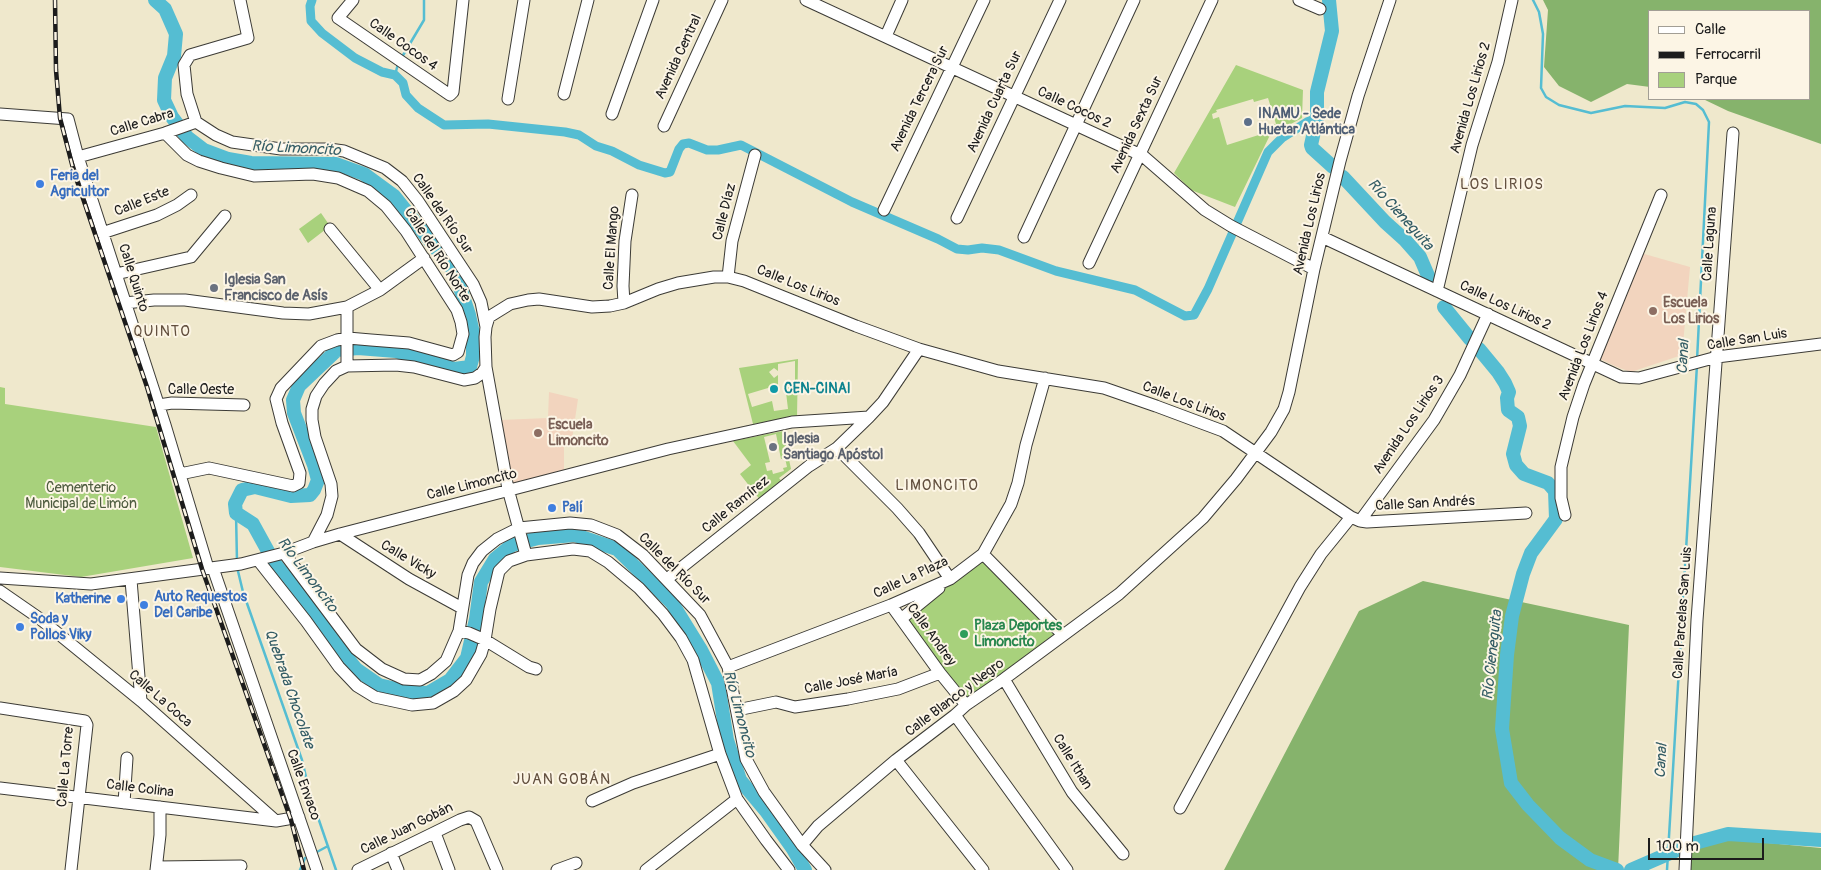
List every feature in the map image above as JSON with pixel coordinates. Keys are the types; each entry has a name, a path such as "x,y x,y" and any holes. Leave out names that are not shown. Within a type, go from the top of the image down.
{"street":[{"name":"Calle Cabra","path":"78,157 165,133 196,122 186,94 184,65 190,55 248,38 240,0"},
{"name":"Calle Cocos 4","path":"353,0 338,18 447,95 452,94 463,0"},
{"path":"508,98 524,0"},
{"path":"564,94 588,0"},
{"path":"612,114 653,0"},
{"name":"Avenida Central","path":"664,126 722,0"},
{"name":"Calle Cocos 2","path":"806,0 826,4 952,68 1140,155 1168,176 1205,210 1231,226 1314,269"},
{"path":"886,36 902,0"},
{"name":"Avenida Tercera Sur","path":"884,210 984,0"},
{"name":"Avenida Cuarta Sur","path":"957,218 1060,0"},
{"path":"1024,237 1134,0"},
{"name":"Avenida Sexta Sur","path":"1089,263 1212,0"},
{"path":"1299,0 1320,9"},
{"name":"Avenida Los Lirios","path":"1256,453 1284,409 1314,269 1350,123 1390,0"},
{"name":"Avenida Los Lirios 2","path":"1437,291 1472,145 1498,62 1512,0"},
{"name":"Calle Quinto","path":"0,114 68,118 102,233 211,568"},
{"name":"Calle del Río Sur","path":"196,122 216,135 232,142 280,149 329,149 344,151 385,168 402,181 418,202 473,284 481,302 486,326"},
{"name":"Calle del Río Norte","path":"165,133 187,155 199,162 254,176 313,174 338,178 368,191 386,206 406,230 457,310 462,322 463,334 458,352 453,355 409,343 348,338 321,346 281,388 276,399 300,473 299,483 294,486 209,468 180,474"},
{"name":"Calle Laguna","path":"1717,358 1733,133"},
{"name":"Calle Díaz","path":"728,277 732,241 755,155"},
{"name":"Calle Este","path":"102,233 157,215 177,205 191,195"},
{"name":"Calle El Mango","path":"624,303 625,241 632,195"},
{"name":"Avenida Los Lirios 4","path":"1565,515 1561,498 1561,467 1573,417 1584,384 1661,195"},
{"path":"116,274 192,257 225,216"},
{"path":"330,229 380,290"},
{"name":"Calle Los Lirios 2","path":"1322,237 1621,376 1639,378 1679,368"},
{"path":"125,303 154,300 185,300 283,313 309,314 347,307 380,290 424,258"},
{"name":"Calle Los Lirios","path":"486,326 490,317 503,308 510,304 528,300 539,299 592,307 610,306 678,284 714,277 728,277 744,280 856,326 919,349 998,371 1104,388 1223,431 1256,453"},
{"path":"347,307 347,366"},
{"name":"Avenida Los Lirios 3","path":"1180,808 1300,587 1321,554 1356,519 1414,448 1438,413 1460,375 1488,314"},
{"path":"486,326 486,367 508,489 525,554"},
{"name":"Calle San Luis","path":"1679,368 1717,358 1821,344"},
{"path":"869,417 883,402 919,349"},
{"name":"Calle Parcelas San Luis","path":"1685,870 1696,620 1717,358"},
{"path":"313,542 327,515 332,496 331,484 315,437 312,409 316,396 336,371 347,366 405,366 464,380 475,378 486,367"},
{"name":"Calle La Plaza","path":"728,667 891,605 950,579 983,554 1011,504 1018,483 1034,412 1045,378"},
{"name":"Calle Oeste","path":"159,405 244,405"},
{"name":"Calle Ramírez","path":"667,579 809,466 837,448 869,417"},
{"name":"Calle Limoncito","path":"0,578 91,584 237,564 281,554 340,534 508,489 528,486 668,449 792,422 869,417"},
{"path":"837,448 913,527 950,579 901,619"},
{"path":"1256,453 1356,519"},
{"name":"Calle Blanco y Negro","path":"802,845 818,826 896,760 955,716 966,705 1004,680 1119,594 1203,518 1256,453"},
{"name":"Calle San Andrés","path":"1356,519 1367,522 1526,513"},
{"name":"Calle del Río Sur","path":"281,554 356,650 390,673 404,679 420,680 431,674 473,635 462,608 468,575 473,563 482,551 497,539 520,532 570,523 586,524 617,535 643,555 700,615 728,667 746,759 764,792 802,845 825,870"},
{"name":"Calle Vicky","path":"340,534 410,580 462,608"},
{"path":"473,635 490,609 499,571 509,561 525,554 573,549 590,551 608,562 639,588 663,614 681,638 694,660 720,754 737,799 789,870"},
{"path":"983,554 1063,636"},
{"path":"260,559 339,667 357,686 375,697 412,704 433,703 454,691 466,680 482,654 473,635"},
{"name":"Calle Envaco","path":"211,568 317,870"},
{"path":"131,580 141,701"},
{"name":"Calle La Coca","path":"0,591 39,618 141,701 276,821"},
{"name":"Calle Andrey","path":"891,605 940,673 966,705"},
{"path":"473,635 529,667 536,669"},
{"name":"Calle José María","path":"737,710 776,702 795,707 848,699 898,689 940,673"},
{"name":"Calle Ithan","path":"1004,680 1072,792 1123,854"},
{"name":"Calle La Torre","path":"0,708 85,721 87,725 71,870"},
{"path":"955,716 1067,870"},
{"path":"592,801 634,783 720,754"},
{"path":"124,803 127,758"},
{"path":"896,760 982,870"},
{"name":"Calle Colina","path":"0,788 276,821"},
{"path":"646,870 737,799"},
{"path":"160,807 160,835 156,868 241,866"},
{"path":"276,821 299,817"},
{"name":"Calle Juan Gobán","path":"358,870 469,817 476,821 497,870"},
{"path":"435,833 450,870"},
{"path":"391,853 398,870"},
{"path":"557,870 576,863"}],"shaded area":[{"name":"Escuela Los Lirios","path":"1641,253 1690,267 1682,355 1631,372 1600,359"},
{"name":"Escuela Limoncito","path":"549,392 578,399 571,446 564,446 564,474 511,485 500,420 548,418"}],"green space":[{"path":"1543,0 1821,0 1821,144 1728,111 1705,100 1811,100 1811,10 1648,10 1648,87 1627,84 1591,102 1559,86 1544,67 1548,10"},
{"path":"1236,65 1303,90 1302,118 1270,135 1235,207 1191,190 1174,173","holes":["1268,98 1276,124 1263,128 1265,133 1227,145 1219,117 1213,119 1212,114 1217,112 1216,110 1253,99 1254,102"]},
{"path":"321,213 330,226 308,243 299,229"},
{"path":"798,359 797,417 753,424 739,368","holes":["795,361 795,383 785,384 788,409 774,411 772,401 752,407 748,394 778,385 778,375 774,378 769,372 774,368 778,371 778,364"]},
{"name":"Cementerio Municipal de Limón","path":"0,387 5,388 5,404 156,427 193,558 81,577 0,567"},
{"path":"783,431 791,469 779,478 784,484 761,501 740,474 751,465 733,441","holes":["776,434 781,459 785,458 787,467 783,468 784,471 773,474 772,470 767,471 765,463 770,462 764,437"]},
{"path":"982,559 1056,633 967,699 905,620"},
{"path":"1423,581 1629,625 1618,870 1224,870 1359,611"},
{"path":"1684,835 1821,848 1821,870 1681,870"}],"waterway":[{"name":"Río Limoncito","path":"155,0 165,9 176,34 174,56 165,78 164,100 172,117 187,137 204,150 228,159 251,163 336,164 364,174 394,196 455,272 473,333 473,356 470,367 454,369 396,351 358,348 337,350 299,386 293,400 294,413 318,480 314,490 310,495 291,496 255,487 242,490 235,504 236,513 253,524 275,564 314,611 335,643 356,669 379,685 409,692 428,693 450,680 467,658 476,619 481,582 495,559 512,545 538,538 575,535 617,549 672,603 701,650 718,683 727,740 740,780 766,811 793,849 805,870"},
{"path":"312,0 310,6 311,21 322,33 355,58 382,72 395,75 403,83 406,95 418,108 444,125 488,124 579,135 596,146 612,151 639,165 665,173 670,172 679,149 683,144 689,143 707,150 718,150 741,145 852,202 957,249 982,248 999,250 1056,271 1135,290 1185,316 1194,315 1208,289 1268,152 1282,138 1317,118"},
{"path":"402,57 424,20 424,0"},
{"name":"Río Cieneguita","path":"1329,0 1332,31 1317,92 1317,118 1311,145 1333,167"},
{"name":"Canal","path":"1533,0 1539,12 1543,34 1541,88 1546,97 1559,105 1591,113 1625,106 1665,108 1685,102 1696,104 1703,110 1709,122 1697,360"},
{"path":"395,75 398,64"},
{"name":"Río Cieneguita","path":"1343,177 1420,257 1429,278"},
{"name":"Río Cieneguita","path":"1444,307 1470,339"},
{"name":"Río Cieneguita","path":"1479,349 1505,383 1509,392 1507,398 1508,410 1518,417 1520,426 1513,454 1516,465 1524,474 1548,483 1555,491 1556,519 1531,553 1523,574 1512,616 1507,655 1502,729 1511,783 1528,805 1560,838 1590,860 1617,870"},
{"name":"Canal","path":"1667,870 1697,365"},
{"name":"Quebrada Chocolate","path":"236,513 237,562"},
{"name":"Quebrada Chocolate","path":"237,567 243,592 302,760 310,794 336,870"},
{"name":"Río Cieneguita","path":"1631,870 1691,844 1728,834 1821,840"},
{"path":"315,853 328,846"},
{"path":"300,870 305,858"}],"railway":[{"path":"55,0 56,70 60,118 74,172 147,387 202,569 291,820 304,870"}],"place":[{"name":"INAMU - Sede Huetar Atlántica","path":"1248,122"},
{"name":"Feria del Agricultor","path":"40,184"},
{"name":"Iglesia San Francisco de Asís","path":"214,288"},
{"name":"Escuela Los Lirios","path":"1653,311"},
{"name":"CEN-CINAI","path":"774,389"},
{"name":"Escuela Limoncito","path":"538,433"},
{"name":"Iglesia Santiago Apóstol","path":"773,447"},
{"name":"Palí","path":"552,508"},
{"name":"Katherine","path":"121,599"},
{"name":"Auto Requestos Del Caribe","path":"144,605"},
{"name":"Soda y Pollos Viky","path":"20,627"},
{"name":"Plaza Deportes Limoncito","path":"964,634"}],"district":[{"name":"LOS LIRIOS","path":"1502,185"},
{"name":"QUINTO","path":"162,332"},
{"name":"LIMONCITO","path":"937,486"},
{"name":"JUAN GOBÁN","path":"562,780"}]}
